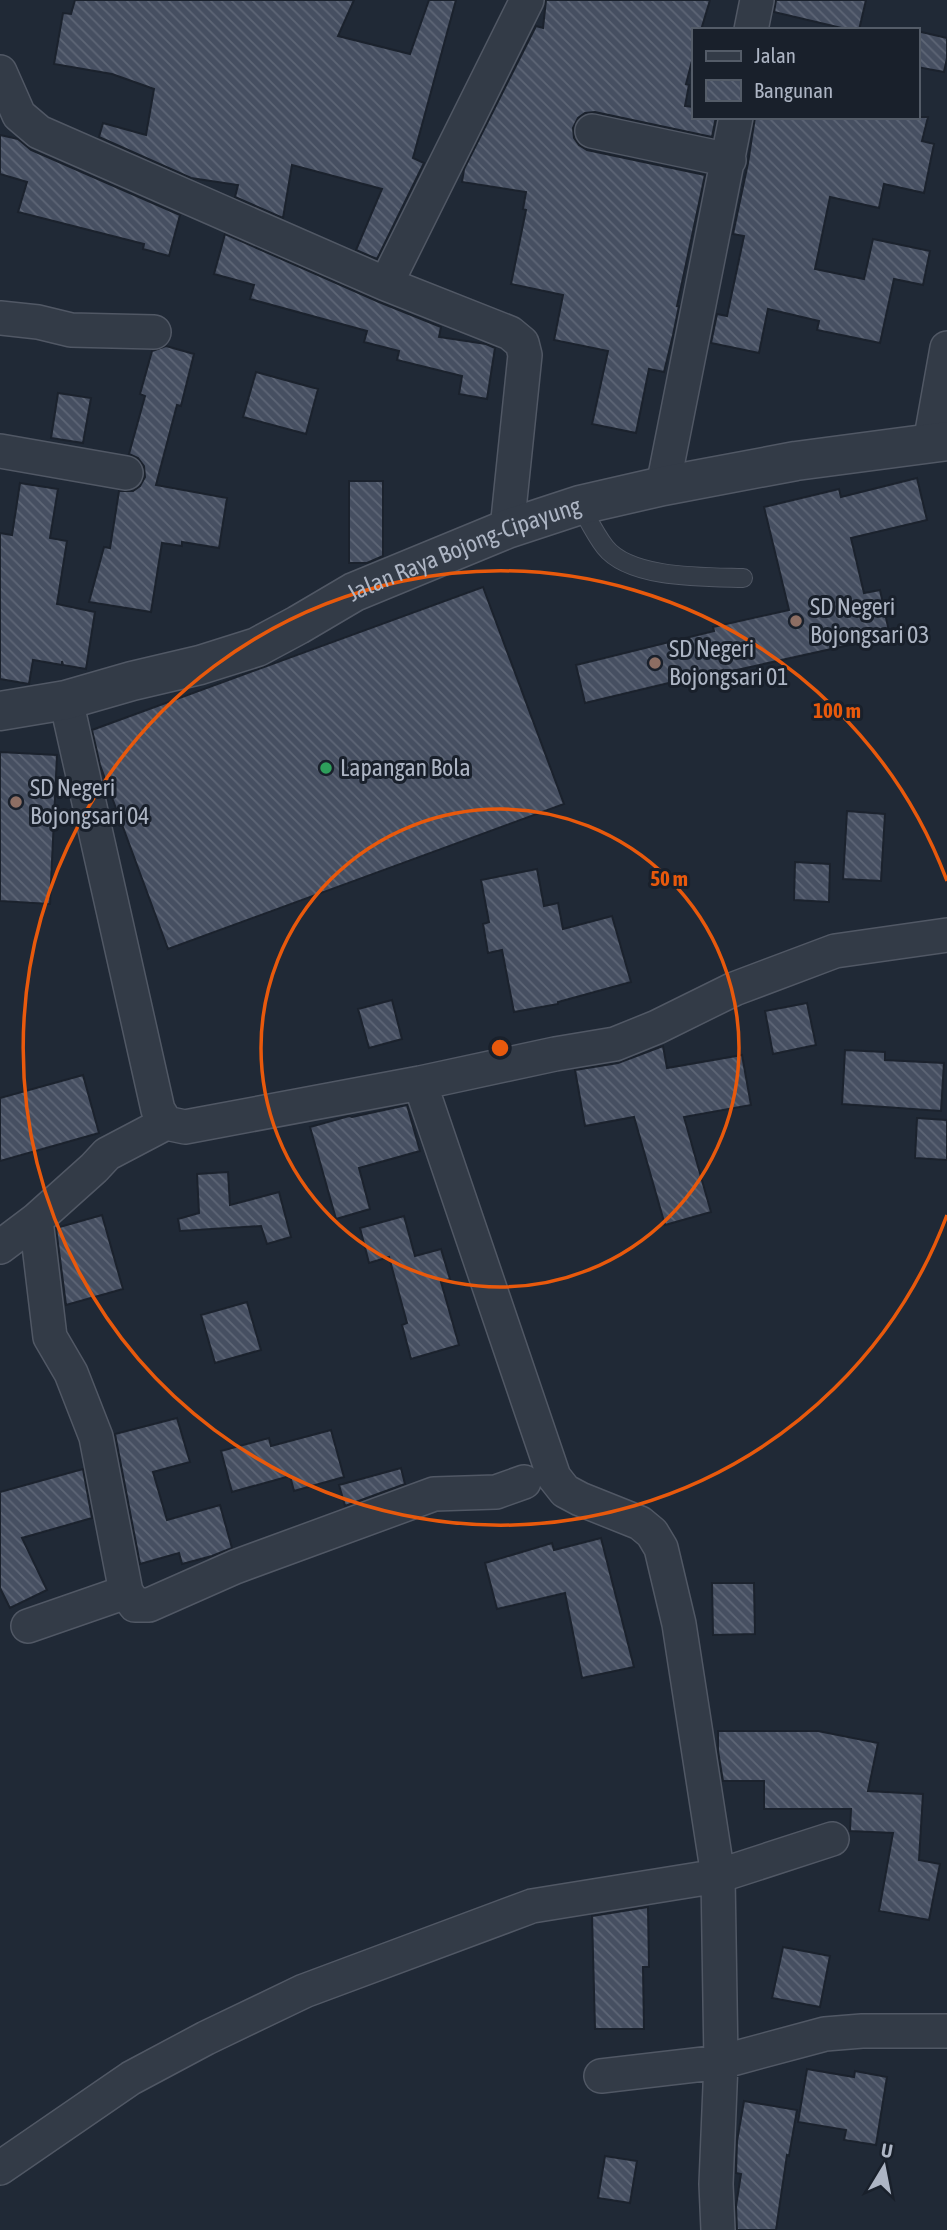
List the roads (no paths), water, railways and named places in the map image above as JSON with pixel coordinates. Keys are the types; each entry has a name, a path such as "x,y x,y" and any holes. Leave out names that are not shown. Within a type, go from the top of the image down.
{"street":[{"path":"386,284 527,0"},
{"path":"751,28 757,0"},
{"path":"0,72 19,116 38,132 386,284 510,333 522,343 525,355 507,529"},
{"path":"663,485 736,119"},
{"path":"592,131 729,160"},
{"path":"0,318 38,322 71,330 154,332"},
{"path":"938,442 947,348"},
{"name":"Jalan Raya Bojong-Cipayung","path":"0,710 66,700 200,665 257,647 354,592 507,529 580,505 663,485 796,461 938,442"},
{"path":"0,451 126,473"},
{"path":"66,700 158,1110 166,1123"},
{"path":"0,1247 36,1220 107,1154 166,1123 185,1127 615,1044 657,1027 734,989 835,951 947,935"},
{"path":"420,1083 554,1477 565,1492 640,1523 652,1533 661,1548 679,1624 718,1876 721,2062 716,2184 719,2230"},
{"path":"36,1220 50,1337 71,1373 96,1437 126,1592 135,1605 149,1605 235,1567 434,1493 496,1492 524,1482"},
{"path":"28,1626 126,1592"},
{"path":"0,2168 131,2078 304,1991 532,1906 718,1876 832,1839"},
{"path":"601,2076 721,2062 825,2034 947,2031"}],"lane":[{"path":"580,505 606,549 633,566 676,576 743,578"}],"place":[{"name":"SD Negeri Bojongsari 03","path":"796,621"},
{"name":"SD Negeri Bojongsari 01","path":"655,663"},
{"name":"Lapangan Bola","path":"326,768"},
{"name":"SD Negeri Bojongsari 04","path":"16,802"}]}
